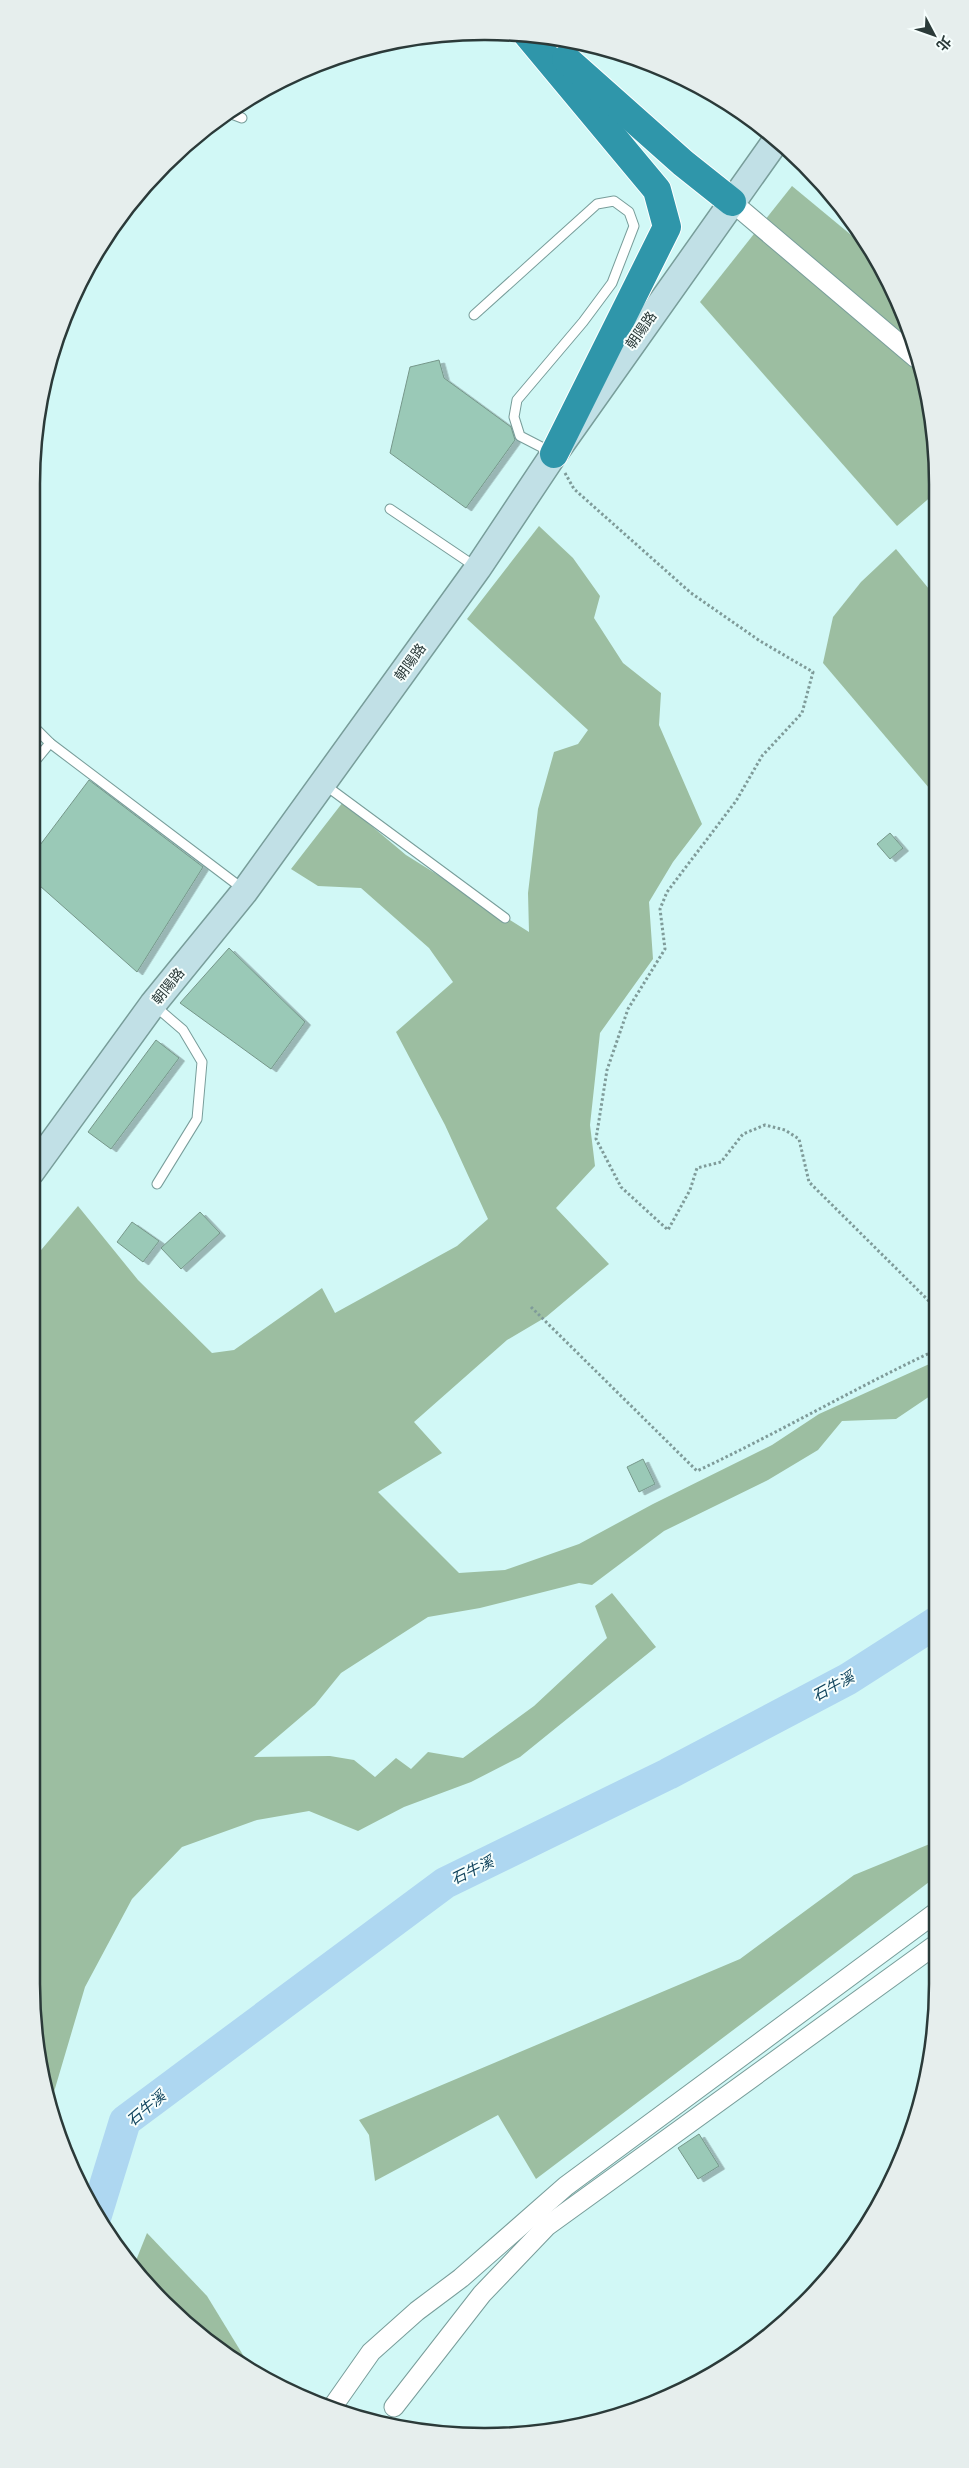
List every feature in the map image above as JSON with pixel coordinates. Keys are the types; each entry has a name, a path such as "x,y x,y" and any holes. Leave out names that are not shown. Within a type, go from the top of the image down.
{"highway":[{"path":"535,43 657,190 667,228 554,454"},
{"path":"551,45 683,163 732,202"}],"main road":[{"name":"朝陽路","path":"40,1160 153,1004 245,891 323,784 478,568 554,454 772,146"}],"street":[{"path":"732,202 908,351"},
{"path":"336,2402 371,2352 417,2311 462,2278 566,2186 929,1918"},
{"path":"394,2406 482,2294 547,2226 929,1950"}],"lane":[{"path":"237,116 242,118"},
{"path":"474,315 597,204 614,201 629,212 634,226 612,284 583,322 517,400 514,417 520,436 554,454"},
{"path":"390,509 478,568"},
{"path":"40,733 50,743 245,891"},
{"path":"40,755 50,743"},
{"path":"323,784 505,918"},
{"path":"153,1004 183,1030 202,1062 198,1119 156,1184"}],"path":[{"path":"554,454 574,489 691,593 760,640 813,672 802,713 762,756 736,801 667,892 660,910 665,949 628,1009 606,1070 596,1139 621,1187 668,1230 690,1190 697,1168 721,1162 743,1134 765,1125 785,1130 800,1139 809,1182 929,1301"},
{"path":"531,1307 697,1471 773,1435 884,1375 929,1353"}],"green space":[{"path":"792,186 853,236 869,262 895,314 914,369 925,426 929,498 897,526 700,302"},
{"path":"539,526 573,558 600,596 594,618 623,663 661,693 659,725 702,824 673,862 649,902 653,959 600,1033 590,1125 595,1166 556,1208 609,1264 546,1317 507,1340 414,1422 442,1453 378,1492 459,1573 505,1570 579,1544 653,1504 772,1445 819,1414 929,1364 929,1397 896,1419 842,1421 818,1450 768,1480 664,1531 592,1585 579,1583 480,1608 428,1617 341,1673 315,1705 254,1757 330,1756 354,1760 375,1777 396,1758 411,1769 428,1752 463,1758 534,1706 607,1638 595,1606 612,1593 656,1647 520,1757 471,1782 404,1807 358,1831 309,1811 257,1820 182,1847 132,1899 85,1987 54,2093 44,2042 40,1984 40,1251 78,1206 138,1280 212,1353 234,1350 322,1288 335,1313 457,1246 488,1219 445,1125 396,1032 453,982 429,948 361,888 318,886 291,869 343,802 406,855 529,932 528,893 538,809 554,752 578,744 588,730 467,619"},
{"path":"896,549 929,589 929,788 823,663 833,617 861,582"},
{"path":"929,1844 929,1882 536,2179 498,2115 375,2181 369,2135 359,2120 740,1959 854,1875"},
{"path":"147,2233 207,2296 244,2357 191,2318 150,2277 136,2260"}],"building":[{"path":"439,360 444,378 511,427 515,440 466,508 390,453 410,367"},
{"path":"89,780 203,867 137,972 40,886 40,845"},
{"path":"890,833 903,848 890,859 877,844"},
{"path":"229,948 305,1022 271,1069 180,1003"},
{"path":"156,1040 179,1058 111,1149 88,1132"},
{"path":"200,1212 220,1233 181,1269 161,1248"},
{"path":"132,1222 159,1241 143,1262 117,1242"},
{"path":"643,1459 655,1484 639,1492 627,1467"},
{"path":"699,2134 719,2166 698,2179 678,2148"}],"waterway":[{"name":"石牛溪","path":"99,2205 125,2121 445,1883 668,1774 848,1679 929,1627"}]}
